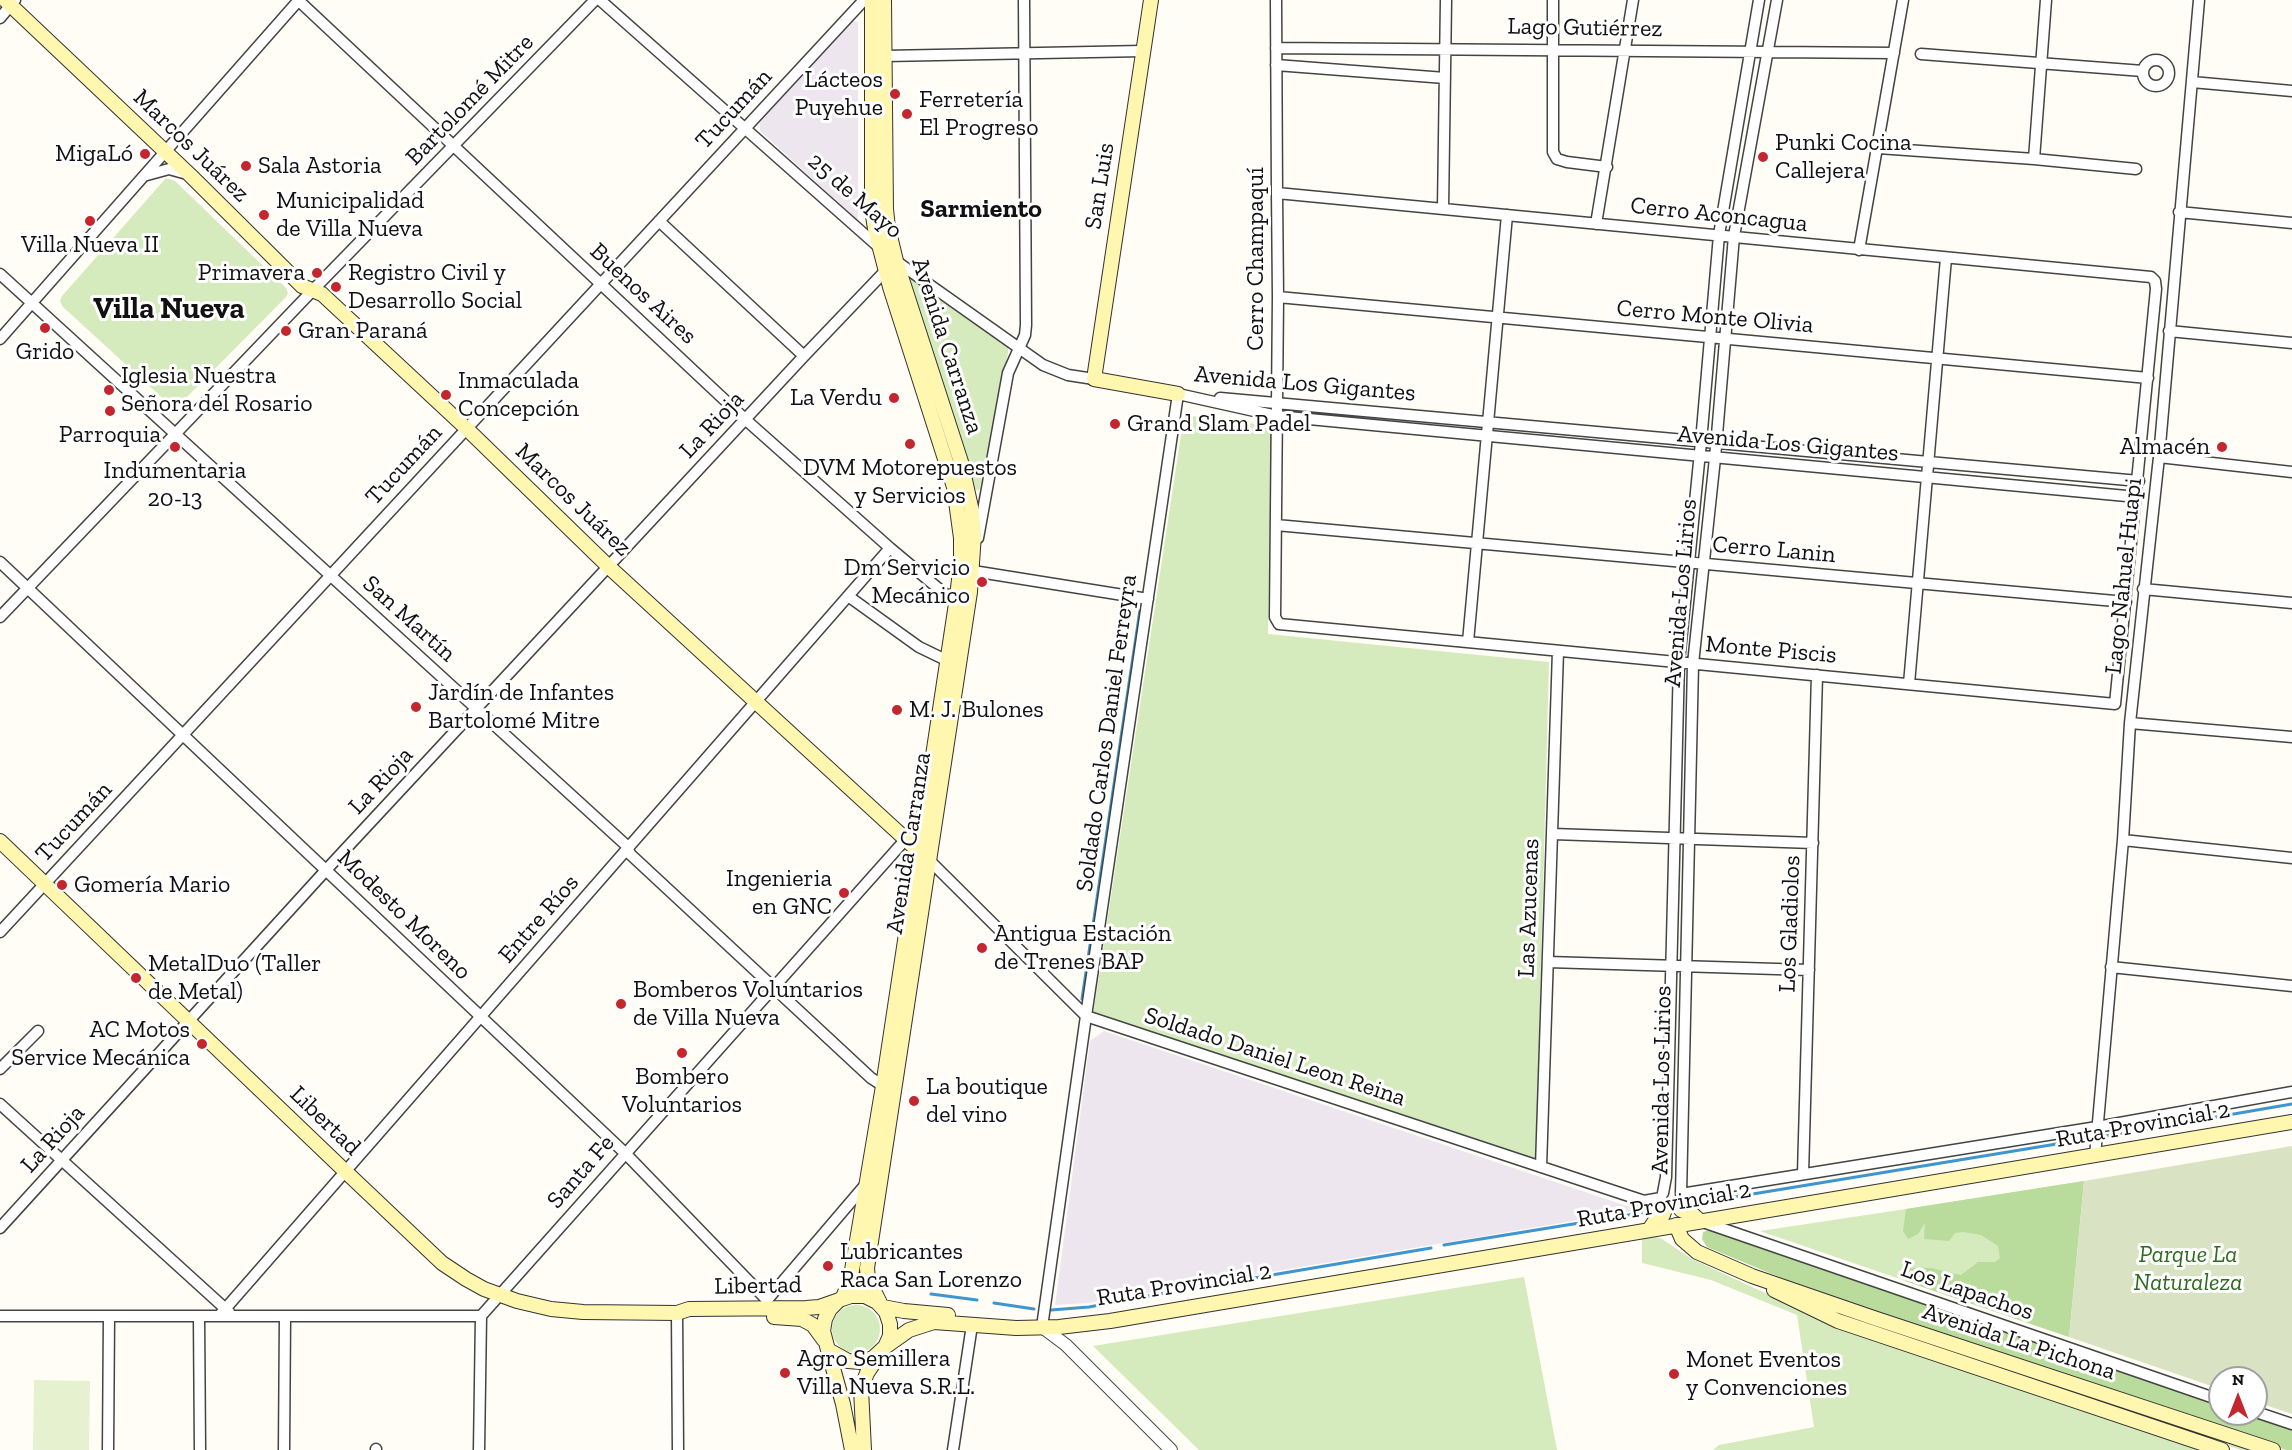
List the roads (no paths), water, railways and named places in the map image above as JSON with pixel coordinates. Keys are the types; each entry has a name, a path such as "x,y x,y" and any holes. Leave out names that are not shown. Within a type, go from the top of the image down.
{"main road":[{"name":"Avenida Carranza","path":"872,0 872,209 879,248 954,487 961,538 964,595 888,1089 867,1268 868,1279 882,1306"},
{"name":"Avenida Carranza","path":"884,0 886,209 896,261 967,482 974,534 973,565 948,661 924,856"},
{"name":"San Luis","path":"1094,379 1151,0"},
{"name":"Marcos Juárez","path":"10,2 302,286 322,294 466,428 609,567 924,856"},
{"name":"25 de Mayo","path":"1094,379 1178,394"},
{"name":"Libertad","path":"0,841 345,1172 453,1271 501,1296 536,1306 566,1311 677,1313 689,1317 792,1317 802,1319 813,1325 827,1347"},
{"name":"Avenida Carranza","path":"841,1299 850,1282 867,1184 888,1089"},
{"name":"Ruta Provincial 2","path":"1042,1327 1076,1326 1133,1317 2292,1122"},
{"path":"1649,1230 1657,1218 1662,1215 1670,1199 1681,1210 1691,1213 1700,1221"},
{"name":"Avenida La Pichona","path":"1676,1225 1682,1239 1697,1252 1752,1276 2273,1450"},
{"name":"Avenida La Pichona","path":"1752,1276 1789,1299 1838,1321 2222,1450"},
{"path":"852,1450 843,1404 823,1331 830,1309 841,1299 860,1295 873,1299 882,1306 889,1317 891,1330 882,1351 867,1373 861,1389 864,1450"},
{"name":"Libertad","path":"677,1313 689,1309 766,1304 819,1307 841,1299"},
{"path":"882,1306 904,1311 1042,1327"},
{"path":"827,1347 842,1359 854,1362 867,1361 909,1330 934,1322 991,1327 1042,1327"}],"street":[{"name":"Buenos Aires","path":"298,0 746,420 945,594 964,595"},
{"path":"0,339 298,0"},
{"name":"25 de Mayo","path":"598,0 896,261 1043,365 1056,371 1094,379"},
{"name":"Bartolomé Mitre","path":"0,617 313,290 598,0"},
{"name":"Tucumán","path":"0,932 864,0"},
{"path":"1024,0 1026,325 1025,335 1008,373 973,565 1148,599"},
{"name":"Cerro Champaquí","path":"1276,0 1278,297 1275,616 1279,624"},
{"path":"1443,209 1446,0"},
{"path":"1553,0 1552,152 1557,159 1567,162 1607,167"},
{"path":"1596,224 1633,0"},
{"name":"Avenida Los Lirios","path":"1670,1199 1666,1177 1679,662 1719,235 1760,0"},
{"name":"Avenida Los Lirios","path":"1670,1199 1686,966 1693,664 1715,458 1734,236 1777,0"},
{"path":"1859,250 1903,0"},
{"path":"2034,159 2046,0"},
{"name":"Lago Nahuel Huapi","path":"2095,1156 2123,840 2130,723 2155,491 2199,0"},
{"path":"0,18 10,2"},
{"name":"Lago Gutiérrez","path":"1276,48 1894,53"},
{"path":"885,56 1143,51"},
{"path":"1921,54 2143,71"},
{"path":"1276,65 1445,78"},
{"path":"2192,82 2292,91"},
{"path":"1878,148 2136,169"},
{"path":"143,178 157,171 170,169 190,175"},
{"name":"Cerro Aconcagua","path":"1277,194 2145,276 2155,281"},
{"path":"2179,212 2292,223"},
{"path":"1468,642 1508,215"},
{"path":"659,221 804,356"},
{"path":"1909,684 1946,258"},
{"name":"La Rioja","path":"0,1228 327,869 804,356 896,261"},
{"name":"San Martín","path":"0,274 627,846 630,854 871,1078 888,1089"},
{"name":"Lago Nahuel Huapi","path":"2115,704 2138,489 2155,281"},
{"name":"Cerro Monte Olivia","path":"1278,297 2148,378"},
{"path":"2169,332 2292,343"},
{"name":"Avenida Los Gigantes","path":"1178,394 1929,463 2138,489"},
{"name":"Avenida Los Gigantes","path":"1178,394 1277,416 1487,437 1928,478 2138,489"},
{"name":"Soldado Carlos Daniel Ferreyra","path":"1042,1327 1178,394"},
{"path":"2158,458 2292,472"},
{"path":"2138,489 2155,491"},
{"name":"Cerro Lanin","path":"1276,525 2126,602"},
{"name":"Entre Ríos","path":"226,1314 345,1172 890,548"},
{"name":"Modesto Moreno","path":"0,561 625,1153 766,1304"},
{"path":"2143,589 2292,603"},
{"path":"848,596 919,647 948,661"},
{"name":"Monte Piscis","path":"1279,624 2115,704"},
{"name":"Las Azucenas","path":"1541,1167 1558,651"},
{"name":"Los Gladiolos","path":"1803,1174 1817,675"},
{"path":"2130,723 2292,737"},
{"path":"1553,834 1813,843"},
{"name":"Santa Fe","path":"481,1316 906,840"},
{"path":"2123,840 2292,858"},
{"name":"Soldado Daniel Leon Reina","path":"924,856 1086,1016 1644,1201 1670,1199 1803,1174 2097,1127 2292,1092"},
{"path":"1548,962 1809,970"},
{"path":"2111,967 2292,986"},
{"path":"0,1069 38,1031"},
{"path":"0,1104 226,1314"},
{"path":"766,1304 867,1184"},
{"name":"Los Lapachos","path":"1700,1221 2208,1396"},
{"path":"677,1313 678,1450"},
{"path":"0,1316 226,1314 481,1316 479,1450"},
{"path":"108,1450 109,1316"},
{"path":"199,1316 200,1450"},
{"path":"284,1450 285,1316"},
{"path":"953,1450 972,1324"},
{"path":"1042,1327 1066,1345 1172,1450"},
{"path":"2268,1416 2292,1424"}],"waterway":[{"path":"1082,999 1140,610"},
{"path":"2100,1137 2292,1104"},
{"path":"1692,1204 2093,1138"},
{"path":"1444,1245 1647,1212"},
{"path":"1213,1285 1431,1248"},
{"path":"1051,1310 1089,1307 1197,1287"},
{"path":"931,1294 977,1300"},
{"path":"994,1303 1034,1309"}],"place":[{"name":"Lácteos Puyehue","path":"895,94"},
{"name":"Ferretería El Progreso","path":"907,114"},
{"name":"MigaLó","path":"145,154"},
{"name":"Punki Cocina Callejera","path":"1763,157"},
{"name":"Sala Astoria","path":"246,166"},
{"name":"Municipalidad de Villa Nueva","path":"264,215"},
{"name":"Villa Nueva II","path":"90,221"},
{"name":"Primavera","path":"317,273"},
{"name":"Registro Civil y Desarrollo Social","path":"336,287"},
{"name":"Grido","path":"45,328"},
{"name":"Gran Paraná","path":"286,331"},
{"name":"Iglesia Nuestra Señora del Rosario","path":"109,390"},
{"name":"Inmaculada Concepción","path":"446,395"},
{"name":"La Verdu","path":"894,398"},
{"name":"Parroquia","path":"110,411"},
{"name":"Grand Slam Padel","path":"1115,424"},
{"name":"DVM Motorepuestos y Servicios","path":"910,444"},
{"name":"Indumentaria 20-13","path":"175,447"},
{"name":"Almacén","path":"2222,447"},
{"name":"Dm Servicio Mecánico","path":"982,582"},
{"name":"Jardín de Infantes Bartolomé Mitre","path":"416,707"},
{"name":"M. J. Bulones","path":"897,710"},
{"name":"Gomería Mario","path":"62,885"},
{"name":"Ingenieria en GNC","path":"844,893"},
{"name":"Antigua Estación de Trenes BAP","path":"982,948"},
{"name":"MetalDuo (Taller de Metal)","path":"136,978"},
{"name":"Bomberos Voluntarios de Villa Nueva","path":"621,1004"},
{"name":"AC Motos Service Mecánica","path":"202,1044"},
{"name":"Bombero Voluntarios","path":"682,1053"},
{"name":"La boutique del vino","path":"914,1101"},
{"name":"Lubricantes Raca San Lorenzo","path":"828,1266"},
{"name":"Agro Semillera Villa Nueva S.R.L.","path":"785,1373"},
{"name":"Monet Eventos y Convenciones","path":"1674,1374"}],"district":[{"name":"Sarmiento","path":"981,210"},
{"name":"Villa Nueva","path":"169,309"}],"park label":[{"name":"Parque La Naturaleza","path":"2188,1269"}]}
